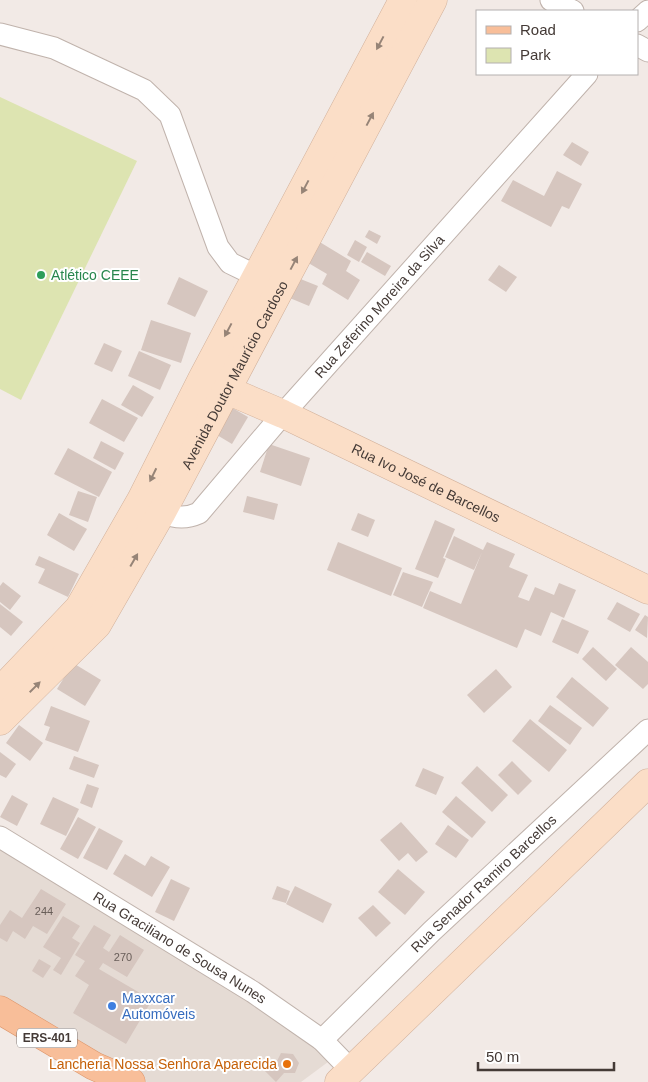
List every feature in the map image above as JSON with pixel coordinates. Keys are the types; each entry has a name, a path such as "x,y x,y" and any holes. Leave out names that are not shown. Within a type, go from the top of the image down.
{"main road":[{"name":"ERS-401","path":"0,1010 117,1082"},
{"path":"102,1074 131,1082"}],"street":[{"name":"Avenida Doutor Maurício Cardoso","path":"337,154 403,0"},
{"name":"Avenida Doutor Maurício Cardoso","path":"0,691 79,608 152,506 226,390 269,282 337,154 433,0"},
{"path":"551,0 571,10"},
{"path":"638,21 648,11"},
{"path":"0,34 54,48 144,90 170,115 218,247 230,263 269,282"},
{"name":"Rua Zeferino Moreira da Silva","path":"152,506 178,518 199,513 283,414 587,75"},
{"name":"Avenida Doutor Maurício Cardoso","path":"0,721 97,625 152,506 202,379 269,282"},
{"name":"Rua Ivo José de Barcellos","path":"202,379 283,414 648,590"},
{"name":"Rua Senador Ramiro Barcellos","path":"322,1040 432,931 648,730"},
{"path":"345,1076 648,783"},
{"name":"Rua Graciliano de Sousa Nunes","path":"0,837 253,992 322,1040 345,1076"}],"shaded area":[{"path":"0,845 239,994 317,1048 328,1062 301,1082 147,1082 113,1065 0,995"}],"green space":[{"name":"Atlético CEEE","path":"0,97 137,161 21,400 0,389"}],"building":[{"path":"572,142 589,152 581,166 563,155"},
{"path":"557,171 582,184 569,209 562,206 551,227 501,201 513,180 544,196"},
{"path":"369,230 381,236 377,244 365,237"},
{"path":"355,240 367,247 359,262 347,255"},
{"path":"318,241 351,261 346,271 360,280 348,300 322,284 327,274 305,261"},
{"path":"367,252 391,266 385,276 361,262"},
{"path":"499,265 517,277 506,292 488,280"},
{"path":"293,276 318,286 309,306 285,296"},
{"path":"179,277 208,291 195,317 167,304"},
{"path":"151,320 191,333 181,363 141,350"},
{"path":"104,343 122,351 112,372 94,364"},
{"path":"139,351 171,365 160,390 128,376"},
{"path":"133,385 154,397 142,417 121,405"},
{"path":"102,399 138,418 124,442 89,423"},
{"path":"229,406 248,417 232,444 212,432"},
{"path":"101,441 124,453 115,470 93,458"},
{"path":"269,444 310,458 301,486 260,472"},
{"path":"68,448 112,472 99,497 54,474"},
{"path":"78,491 97,497 88,522 69,515"},
{"path":"247,496 278,504 274,520 243,512"},
{"path":"59,513 87,529 74,551 47,535"},
{"path":"358,513 375,520 368,537 351,530"},
{"path":"435,520 455,529 443,558 446,559 438,578 415,569"},
{"path":"454,536 483,550 487,542 515,554 509,567 528,575 518,597 529,601 535,587 554,595 559,583 576,590 564,618 551,612 541,636 525,629 517,648 423,608 430,591 461,604 482,552 474,570 445,557"},
{"path":"338,542 402,568 391,596 327,570"},
{"path":"39,556 79,574 68,597 38,583 45,569 35,565"},
{"path":"403,572 433,582 422,607 393,595"},
{"path":"3,582 21,596 10,610 0,602 0,586"},
{"path":"617,602 640,614 630,632 607,619"},
{"path":"0,604 23,622 11,636 0,627"},
{"path":"645,615 648,617 647,638 635,630"},
{"path":"562,619 589,631 578,654 552,642"},
{"path":"593,647 617,669 606,681 582,659"},
{"path":"631,647 648,662 648,684 643,689 615,665"},
{"path":"73,663 101,680 85,706 57,689"},
{"path":"496,669 512,687 484,713 467,695"},
{"path":"572,677 609,708 593,727 556,697"},
{"path":"550,705 582,728 570,745 538,721"},
{"path":"51,706 90,721 78,752 45,740 50,727 44,725"},
{"path":"530,719 567,750 549,772 512,741"},
{"path":"19,725 43,743 30,761 6,743"},
{"path":"0,752 16,764 6,778 0,775"},
{"path":"74,756 99,765 94,778 69,769"},
{"path":"512,761 532,781 518,795 498,775"},
{"path":"477,766 508,795 492,812 461,783"},
{"path":"423,768 444,777 436,795 415,786"},
{"path":"87,784 99,788 92,808 80,803"},
{"path":"12,795 28,804 17,826 0,817"},
{"path":"456,796 486,822 472,838 442,812"},
{"path":"53,797 79,809 66,836 40,824"},
{"path":"78,817 96,827 78,859 60,849"},
{"path":"401,822 428,852 416,862 408,853 399,861 380,840"},
{"path":"448,825 469,840 456,858 435,844"},
{"path":"99,828 123,841 107,870 83,858"},
{"path":"125,854 145,866 151,856 170,867 152,897 113,874"},
{"path":"398,869 425,892 405,915 378,892"},
{"path":"171,879 190,888 174,921 155,912"},
{"path":"277,886 290,891 286,903 272,899"},
{"path":"295,886 332,904 323,923 286,904"},
{"path":"41,889 66,904 47,934 33,926 25,939 13,931 7,942 0,938 0,925 10,910 22,918"},
{"path":"373,905 391,923 376,937 358,918"},
{"path":"63,916 80,926 72,938 80,943 61,975 53,970 61,958 43,947"},
{"name":"Maxxcar Automóveis","path":"94,925 111,935 103,948 109,952 120,935 144,950 127,977 103,963 99,969 152,1000 126,1044 73,1013 89,985 75,976 85,961 75,955"},
{"path":"39,959 51,966 43,978 32,971"},
{"name":"Lancheria Nossa Senhora Aparecida","path":"281,1053 293,1054 299,1063 295,1073 284,1073 276,1082 262,1068 270,1060 275,1065"}],"place":[{"name":"Atlético CEEE","path":"41,275"},
{"name":"Maxxcar Automóveis","path":"112,1006"},
{"name":"Lancheria Nossa Senhora Aparecida","path":"287,1064"}]}
